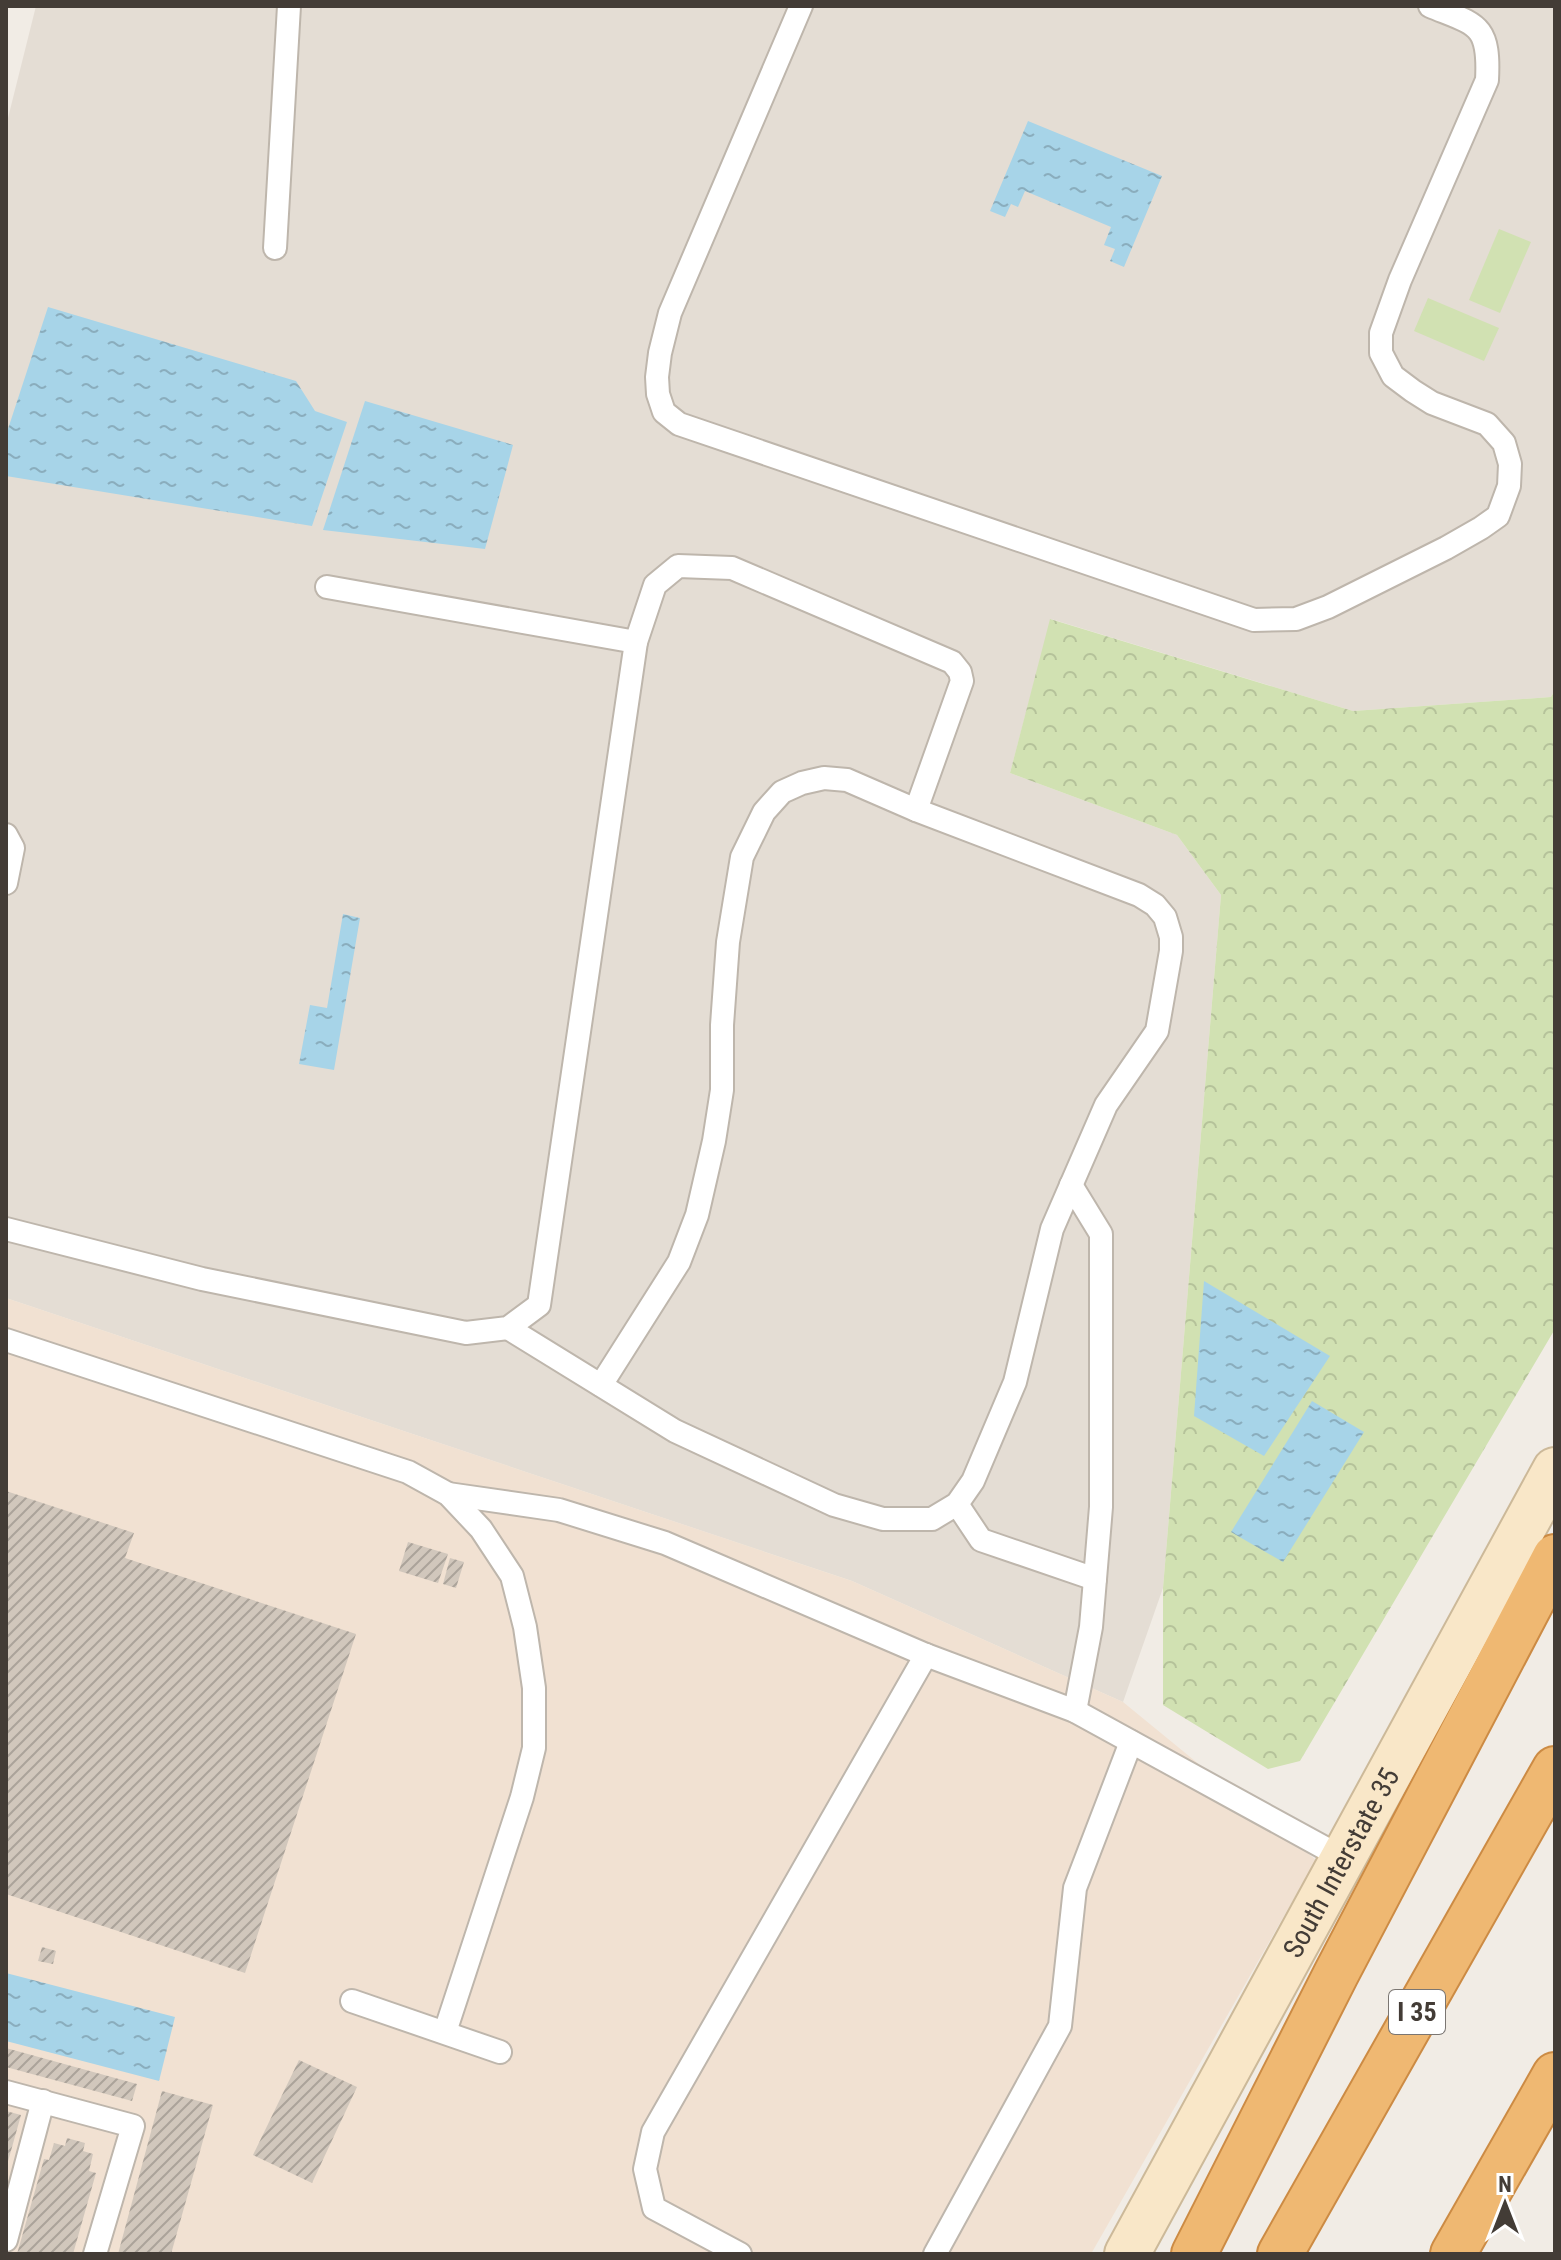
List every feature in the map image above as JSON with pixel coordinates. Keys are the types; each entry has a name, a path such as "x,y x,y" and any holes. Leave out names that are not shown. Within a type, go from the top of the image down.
{"highway":[{"path":"1194,2254 1336,1974 1555,1557"},
{"name":"I 35","path":"1280,2254 1555,1769"},
{"path":"1453,2254 1555,2075"}],"main road":[{"name":"South Interstate 35","path":"1127,2254 1555,1470"}],"lane":[{"path":"275,248 289,6"},
{"path":"801,6 670,313 657,377 664,412 679,424 1254,620 1296,619 1328,607 1446,548 1498,516 1509,486 1510,464 1504,443 1487,424 1432,403 1413,391 1393,376 1381,353 1381,333 1400,280 1487,80 1485,40 1475,24 1430,6"},
{"path":"6,1229 202,1279 466,1333 508,1328 539,1305 636,642 655,585 678,566 732,568 952,662 960,672 962,681 916,810"},
{"path":"327,587 636,642"},
{"path":"508,1328 675,1431 834,1505 883,1519 932,1519 957,1504 973,1481 1015,1382 1052,1229 1106,1105 1157,1031 1171,937 1165,917 1155,905 1139,895 916,810 847,780 824,778 782,792 764,812 742,857 728,942 722,1025 722,1090 697,1215 679,1262 601,1385"},
{"path":"6,835 13,848 6,883"},
{"path":"1071,1185 1101,1234 1101,1507 1091,1627 1075,1711"},
{"path":"6,1340 408,1472 448,1494 481,1529 512,1576 525,1627 534,1688 534,1748 522,1797 445,2032"},
{"path":"448,1494 559,1510 665,1543 926,1655 1075,1711 1343,1858"},
{"path":"957,1504 981,1540 1095,1579"},
{"path":"740,2254 654,2208 645,2169 653,2132 926,1655"},
{"path":"935,2254 1060,2026 1075,1888 1131,1742"},
{"path":"352,2001 500,2052"},
{"path":"6,2092 133,2126 95,2254"},
{"path":"6,2240 43,2101"}],"shaded area":[{"path":"36,6 1555,6 1555,690 1551,697 1353,711 1051,619 1010,773 1177,835 1221,895 1163,1588 1123,1702 852,1581 6,1298 6,126"},
{"path":"6,1298 852,1581 1123,1702 1316,1860 1091,2254 6,2254"}],"green space":[{"path":"1499,229 1531,242 1500,313 1469,300"},
{"path":"1428,298 1499,328 1484,361 1414,331"},
{"path":"1050,619 1353,711 1551,697 1555,690 1555,1329 1300,1761 1268,1769 1163,1705 1163,1588 1221,895 1177,835 1010,773"}],"water":[{"path":"1028,121 1162,176 1124,267 1110,261 1115,249 1104,245 1111,227 1025,191 1018,207 1011,204 1005,217 990,211"},
{"path":"48,307 296,381 315,411 347,422 312,526 6,476 6,435"},
{"path":"365,401 513,445 485,549 323,530"},
{"path":"343,914 360,918 334,1070 299,1064 310,1005 327,1008"},
{"path":"1204,1281 1330,1356 1264,1456 1194,1416"},
{"path":"1312,1401 1364,1432 1283,1562 1231,1532"},
{"path":"6,1973 175,2017 159,2081 6,2041"}],"building":[{"path":"6,1491 134,1533 125,1558 356,1634 245,1973 6,1894"},
{"path":"408,1542 448,1554 438,1583 399,1571"},
{"path":"450,1558 464,1562 456,1588 443,1584"},
{"path":"42,1947 56,1951 53,1964 38,1961"},
{"path":"6,2048 137,2084 132,2101 6,2067"},
{"path":"299,2060 357,2087 312,2183 253,2155"},
{"path":"162,2091 213,2105 171,2254 118,2254"},
{"path":"6,2111 21,2115 7,2165 6,2165"},
{"path":"67,2138 85,2143 83,2151 93,2154 89,2171 96,2173 73,2254 17,2254 44,2159 49,2160 54,2143 65,2146"}]}
